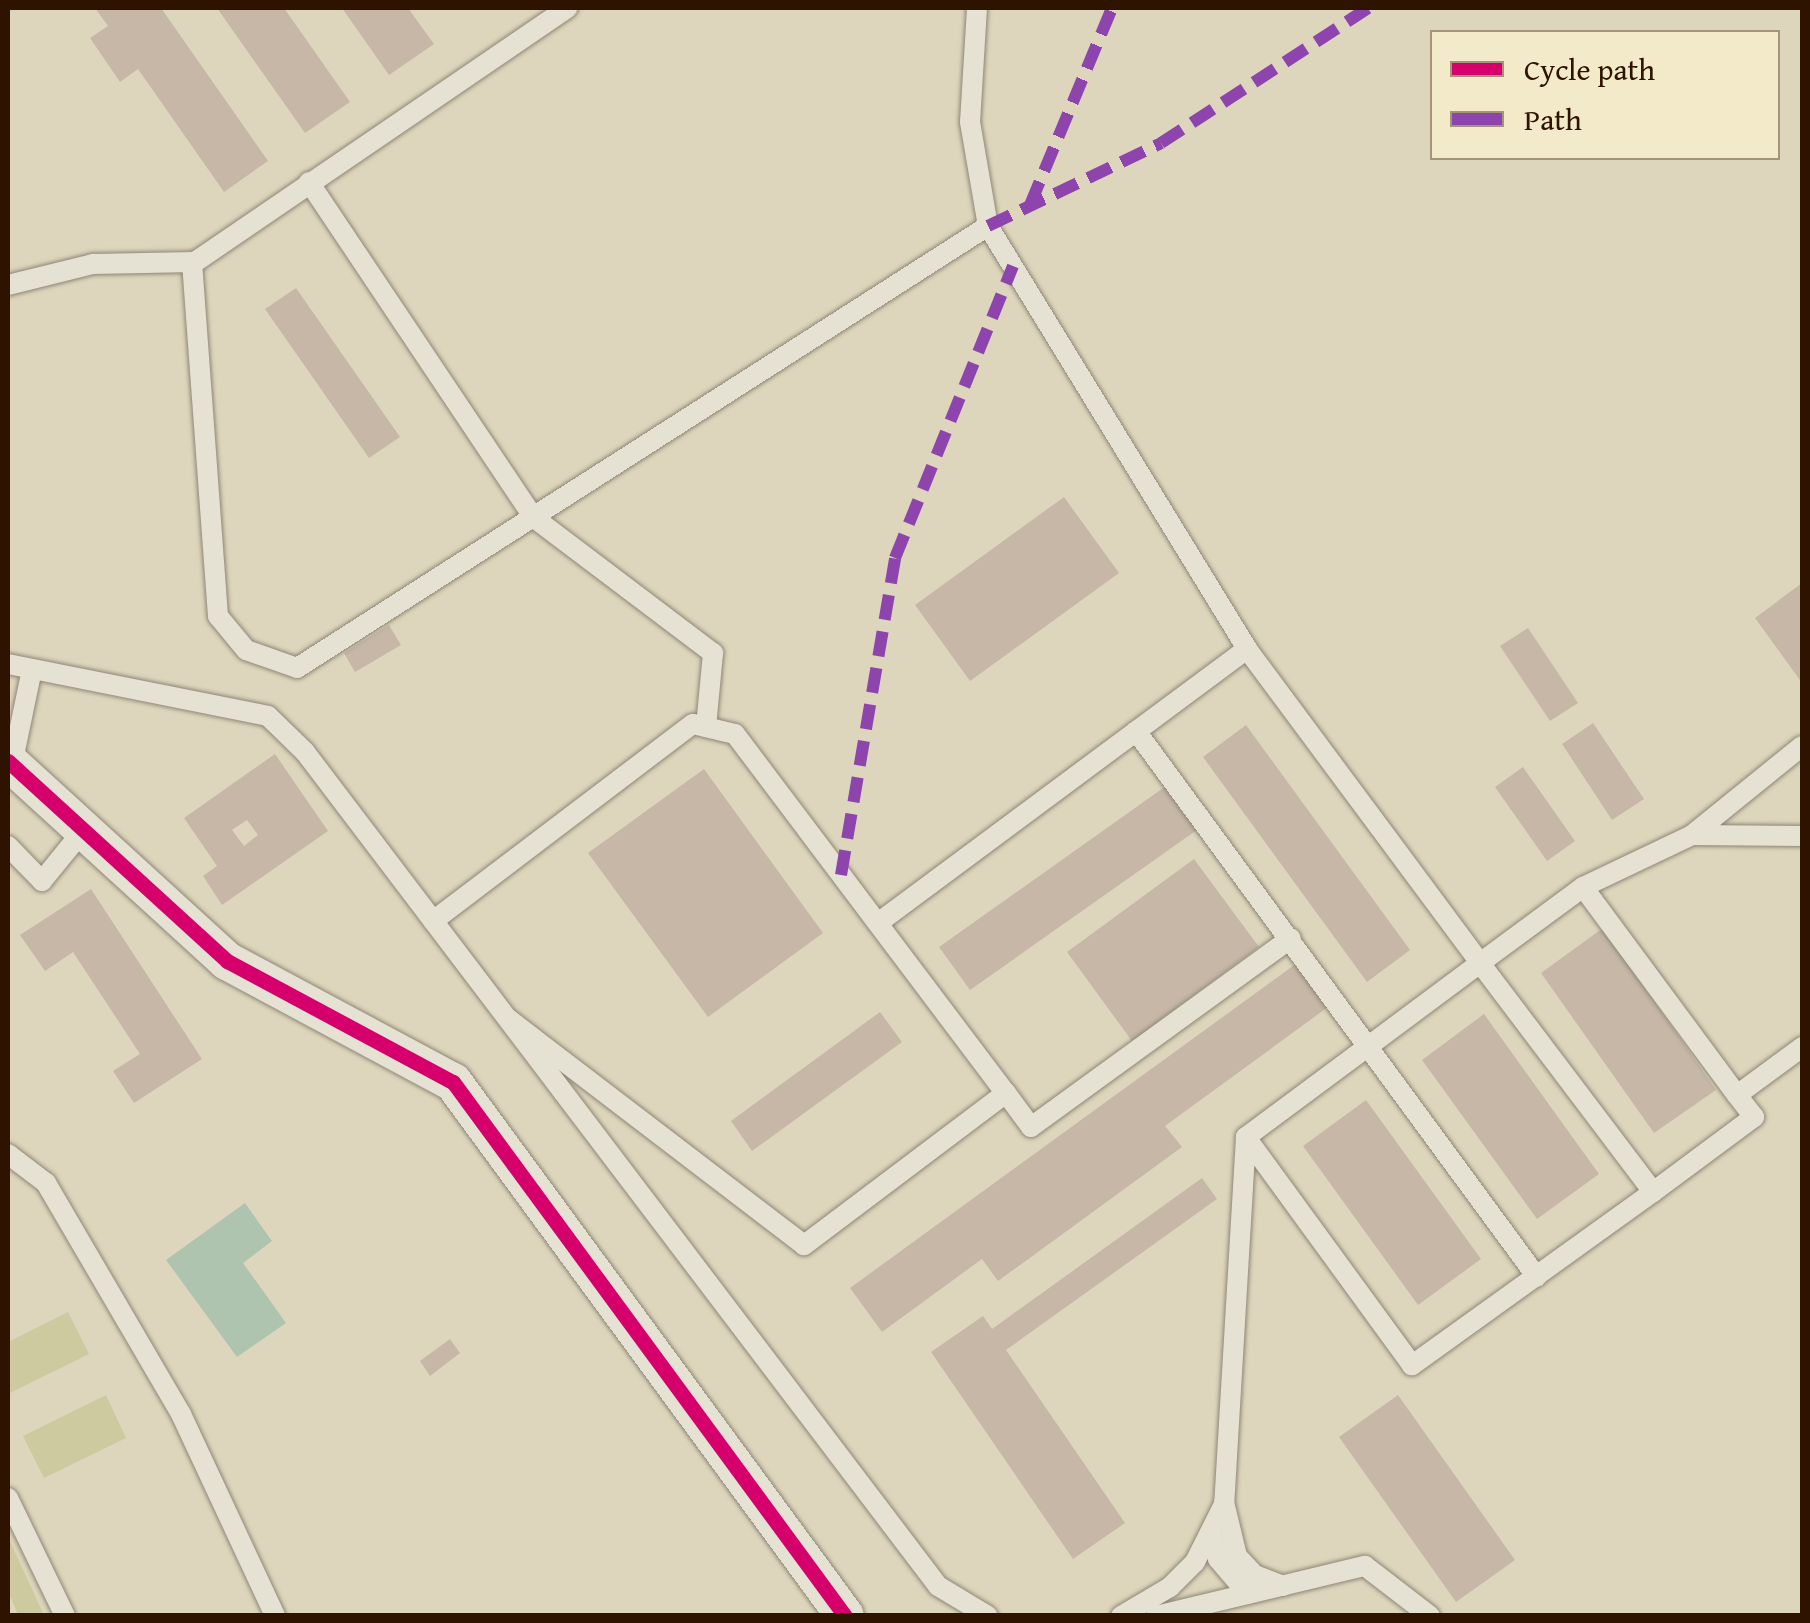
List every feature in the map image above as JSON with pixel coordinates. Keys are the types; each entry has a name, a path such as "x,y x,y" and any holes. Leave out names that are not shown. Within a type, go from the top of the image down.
{"street":[{"path":"10,763 227,961 453,1082 845,1616"}],"lane":[{"path":"8,285 93,264 192,262 568,8"},
{"path":"977,8 970,122 988,226 1247,649 1653,1192"},
{"path":"310,182 533,517 714,653 706,727"},
{"path":"192,262 218,616 246,650 297,668 988,226"},
{"path":"878,923 1247,649"},
{"path":"8,664 268,716 305,752 938,1586 988,1616"},
{"path":"10,763 32,669"},
{"path":"433,920 693,724 735,734 1031,1127 1291,938"},
{"path":"1136,731 1370,1045 1537,1278"},
{"path":"1121,1616 1170,1587 1212,1536 1224,1502 1246,1137 1583,887 1692,834 1802,746"},
{"path":"8,846 42,881 82,832"},
{"path":"1692,834 1802,836"},
{"path":"1246,1137 1412,1365 1653,1192 1754,1117 1583,887"},
{"path":"508,1018 804,1245 1006,1092"},
{"path":"1737,1095 1802,1047"},
{"path":"8,1154 46,1183 181,1414 275,1616"},
{"path":"8,1498 64,1616"},
{"path":"1224,1502 1237,1556 1255,1575 1283,1586"},
{"path":"1212,1536 1218,1559 1248,1594"},
{"path":"1156,1616 1364,1566 1430,1616"}],"shaded area":[{"path":"245,1203 272,1241 243,1263 286,1323 237,1357 166,1260"},
{"path":"68,1312 89,1354 8,1394 8,1342"},
{"path":"106,1395 126,1438 44,1478 23,1436"},
{"path":"8,1537 44,1615 18,1615 8,1591"}],"building":[{"path":"95,8 161,8 268,161 224,192 138,69 120,82 90,38 108,26"},
{"path":"217,8 284,8 350,102 305,133"},
{"path":"342,8 408,8 434,44 389,75"},
{"path":"296,288 400,437 369,458 265,309"},
{"path":"1064,497 1119,573 970,681 915,605"},
{"path":"1802,583 1802,683 1755,618"},
{"path":"389,625 401,645 355,672 344,653"},
{"path":"1528,628 1578,703 1550,721 1500,646"},
{"path":"1593,723 1644,799 1612,820 1562,744"},
{"path":"1246,725 1410,950 1367,982 1203,757"},
{"path":"275,754 328,831 222,905 203,876 217,866 184,818","holes":["247,820 258,835 244,846 232,830"]},
{"path":"1523,767 1575,841 1547,861 1495,787"},
{"path":"704,769 823,933 708,1017 588,853"},
{"path":"1166,786 1197,830 970,990 939,947"},
{"path":"1194,859 1259,947 1132,1041 1067,952"},
{"path":"91,889 202,1059 134,1103 113,1071 140,1054 73,952 45,971 20,935"},
{"path":"1603,928 1716,1090 1654,1133 1541,973"},
{"path":"1297,963 1328,1007 1165,1126 1182,1147 998,1281 982,1259 882,1332 850,1288"},
{"path":"880,1012 902,1042 752,1151 731,1121"},
{"path":"1484,1014 1599,1174 1537,1219 1422,1060"},
{"path":"1366,1100 1481,1259 1418,1305 1303,1146"},
{"path":"1202,1178 1217,1199 1006,1350 1125,1523 1073,1559 931,1352 983,1316 992,1329"},
{"path":"450,1339 460,1353 430,1376 420,1361"},
{"path":"1398,1395 1515,1560 1456,1602 1339,1437"}],"marked path":[{"path":"1030,205 1112,8"},
{"path":"988,226 1161,143 1368,8"},
{"path":"841,875 895,558 1013,266"}],"cycle path":[{"path":"8,761 227,961 453,1082 845,1616"}]}
